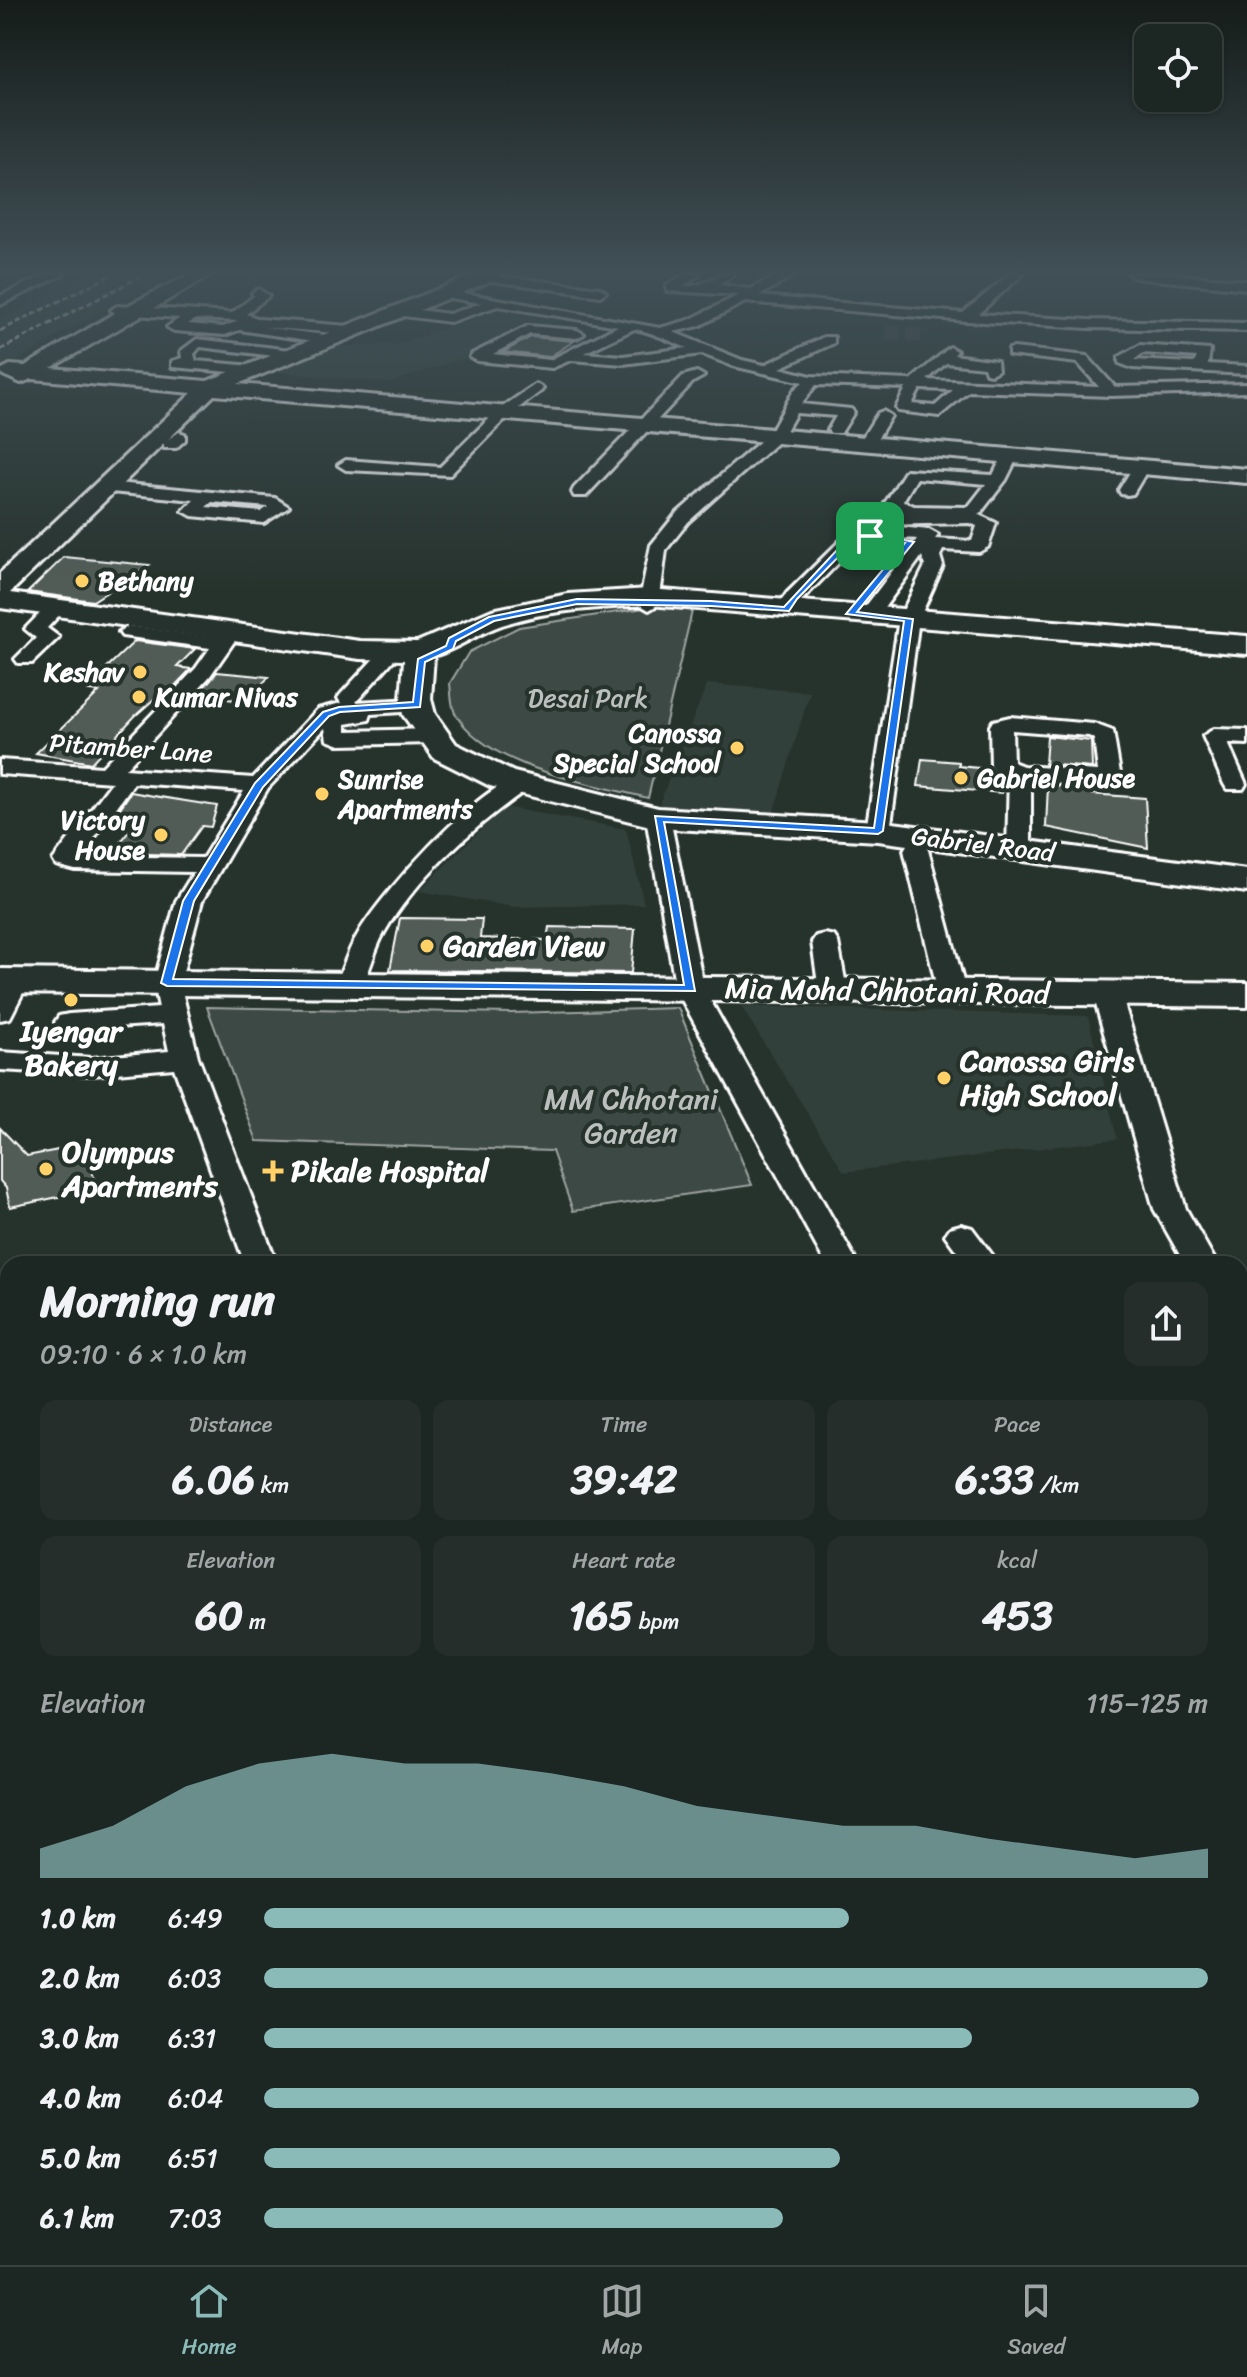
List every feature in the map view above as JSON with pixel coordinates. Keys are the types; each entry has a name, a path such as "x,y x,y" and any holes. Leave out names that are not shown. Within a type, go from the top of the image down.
{"street":[{"path":"92,380 933,449 1003,470"},
{"path":"0,588 209,388 229,380"},
{"path":"580,492 687,380"},
{"path":"794,380 804,383 835,380"},
{"path":"900,380 904,409 939,411 967,385"},
{"path":"916,380 1111,392 1242,389"},
{"path":"1101,380 1111,392"},
{"path":"649,600 657,549 682,518 777,435 794,408 804,383"},
{"path":"346,465 444,472 463,460 503,413 536,388"},
{"path":"794,408 846,412 836,430"},
{"path":"867,443 883,416"},
{"path":"1003,470 973,512 968,514 911,511 893,503 912,473 1003,470 1141,467 1247,476"},
{"path":"1127,490 1141,467"},
{"path":"106,487 208,497"},
{"path":"860,615 927,550 979,547 987,523 971,518 869,521 870,530 929,535 927,550 934,566 909,619 878,831"},
{"path":"786,609 794,597 853,538 870,536 911,542 860,615"},
{"path":"0,600 56,608 135,626 373,653 429,650 492,619 568,602 649,600 1247,645"},
{"path":"25,659 49,637 35,629 56,608"},
{"path":"112,651 135,626"},
{"path":"210,865 75,863 65,860 118,775 203,672 220,637"},
{"path":"415,717 429,650"},
{"path":"373,653 357,700 415,717"},
{"path":"258,1256 184,1057 170,999 189,901 259,785 331,711 415,717"},
{"name":"Gabriel Road","path":"415,717 445,751 502,779 658,818 878,831 1247,881"},
{"path":"1010,723 1094,730 1105,736 1110,779 1020,773 1002,766 1001,726 1010,723"},
{"path":"1235,784 1214,736 1247,737"},
{"name":"Pitamber Lane","path":"0,767 259,785"},
{"path":"1019,849 1020,773"},
{"path":"349,985 373,929 432,860 500,796 521,783"},
{"path":"658,818 690,989 838,1256"},
{"path":"916,850 952,992"},
{"path":"825,942 833,991"},
{"name":"Mia Mohd Chhotani Road","path":"5,991 170,999 349,985 1247,995"},
{"path":"1107,994 1170,1209 1196,1256"},
{"path":"69,1022 170,999"},
{"path":"0,1061 39,1056 127,1068 184,1057"},
{"path":"961,1235 977,1256"}],"shaded area":[{"path":"356,380 399,380 389,383"},
{"name":"Canossa Special School","path":"707,684 810,692 773,814 659,804"},
{"path":"504,807 626,829 644,904 514,907 419,891"},
{"name":"Canossa Girls High School","path":"741,1006 1088,1016 1117,1139 844,1172"}],"green space":[{"name":"Desai Park","path":"651,607 693,607 648,798 570,779 515,761 470,732 455,713 450,683 469,652 519,627"},
{"name":"MM Chhotani Garden","path":"207,1007 511,1013 678,1008 752,1185 573,1211 552,1151 257,1141"}],"building":[{"name":"Bethany","path":"64,557 149,565 93,601 28,592"},
{"path":"135,641 195,649 177,667 191,669 168,693 162,692 135,716 91,763 36,753 99,692 89,691 105,675 100,674"},
{"path":"217,672 269,677 245,701 196,696"},
{"path":"1047,736 1091,741 1092,768 1045,764"},
{"name":"Gabriel House","path":"922,759 959,762 959,766 989,769 1003,777 1002,793 918,786"},
{"path":"1048,785 1091,788 1091,794 1145,798 1148,848 1046,827"},
{"name":"Victory House","path":"131,792 217,806 211,827 202,826 181,855 113,853 139,817 116,814"},
{"path":"400,918 482,919 480,938 547,940 549,927 635,929 631,973 390,970"},
{"name":"Olympus Apartments","path":"0,1128 27,1156 85,1145 97,1189 10,1207 6,1188 0,1181"}],"place":[{"name":"Bethany","path":"82,581"},
{"name":"Keshav","path":"140,672"},
{"name":"Kumar Nivas","path":"139,697"},
{"name":"Canossa Special School","path":"737,748"},
{"name":"Gabriel House","path":"961,778"},
{"name":"Sunrise Apartments","path":"322,794"},
{"name":"Victory House","path":"161,835"},
{"name":"Garden View","path":"427,946"},
{"name":"Iyengar Bakery","path":"71,1000"},
{"name":"Canossa Girls High School","path":"944,1078"},
{"name":"Olympus Apartments","path":"46,1169"},
{"name":"Pikale Hospital","path":"273,1171"}],"route":[{"path":"870,536 911,542 850,614 909,619 878,831 658,818 690,989 167,983 189,901 259,785 326,714 339,709 417,705 421,660 433,657 450,647 452,640 492,619 577,601 599,604 711,603 786,609 794,597 853,538 870,536"}]}
